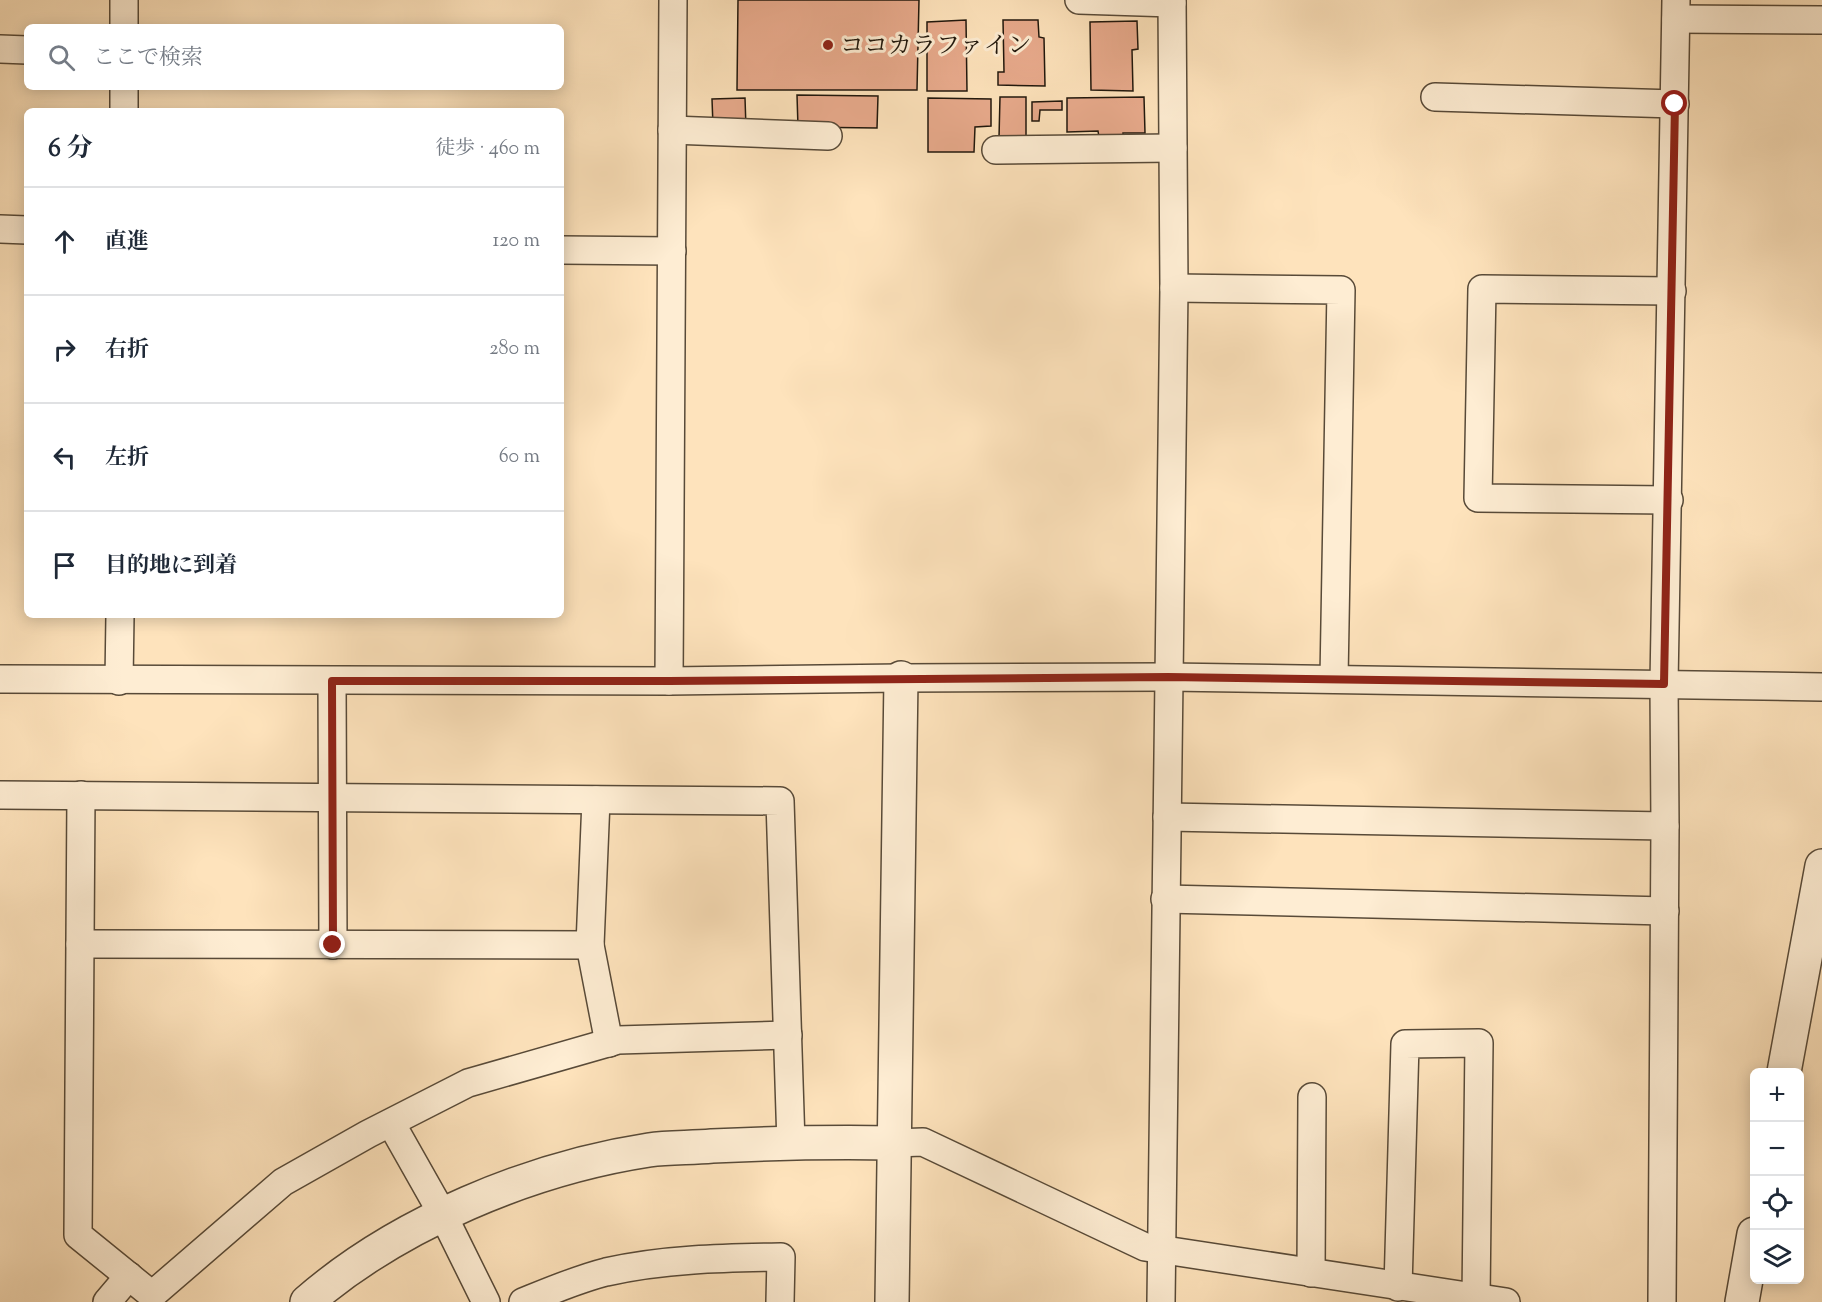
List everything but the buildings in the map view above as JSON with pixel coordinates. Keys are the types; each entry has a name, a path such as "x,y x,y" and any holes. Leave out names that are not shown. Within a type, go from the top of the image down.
{"street":[{"path":"123,24 124,0"},
{"path":"669,681 673,0"},
{"path":"1079,0 1172,1 1174,288 1161,1302"},
{"path":"1662,1302 1664,684 1676,9 1822,20"},
{"path":"0,49 24,50"},
{"path":"124,90 124,108"},
{"path":"1436,97 1675,104"},
{"path":"672,130 828,136"},
{"path":"996,150 1173,148"},
{"path":"0,229 24,230"},
{"path":"564,250 672,250"},
{"path":"1174,288 1341,290 1334,678"},
{"path":"1669,500 1478,498 1478,487 1482,289 1672,291"},
{"path":"119,681 120,618"},
{"path":"0,679 669,681 1168,677 1822,687"},
{"path":"892,1302 901,678"},
{"path":"332,681 333,945"},
{"path":"0,795 780,801 791,1144"},
{"path":"81,795 78,1235 152,1295 283,1182 468,1083 618,1040 788,1035"},
{"path":"596,800 590,945 609,1043"},
{"path":"1167,818 1665,825"},
{"path":"1785,1068 1822,866"},
{"path":"1165,899 1665,911"},
{"path":"80,944 590,945"},
{"path":"1398,1287 1405,1044 1479,1043 1476,1298"},
{"path":"1311,1273 1312,1097"},
{"path":"391,1123 443,1215 486,1302"},
{"path":"308,1302 328,1284 378,1250 443,1215 547,1173 604,1158 651,1150 791,1144 923,1142 1145,1247 1506,1302"},
{"path":"523,1302 604,1273 648,1265 703,1258 781,1257 780,1302"},
{"path":"1742,1302 1750,1260"},
{"path":"107,1302 129,1276"}],"place":[{"name":"ココカラファイン","path":"828,45"}],"route":[{"path":"333,945 332,681 1168,677 1664,684 1675,104"}]}
